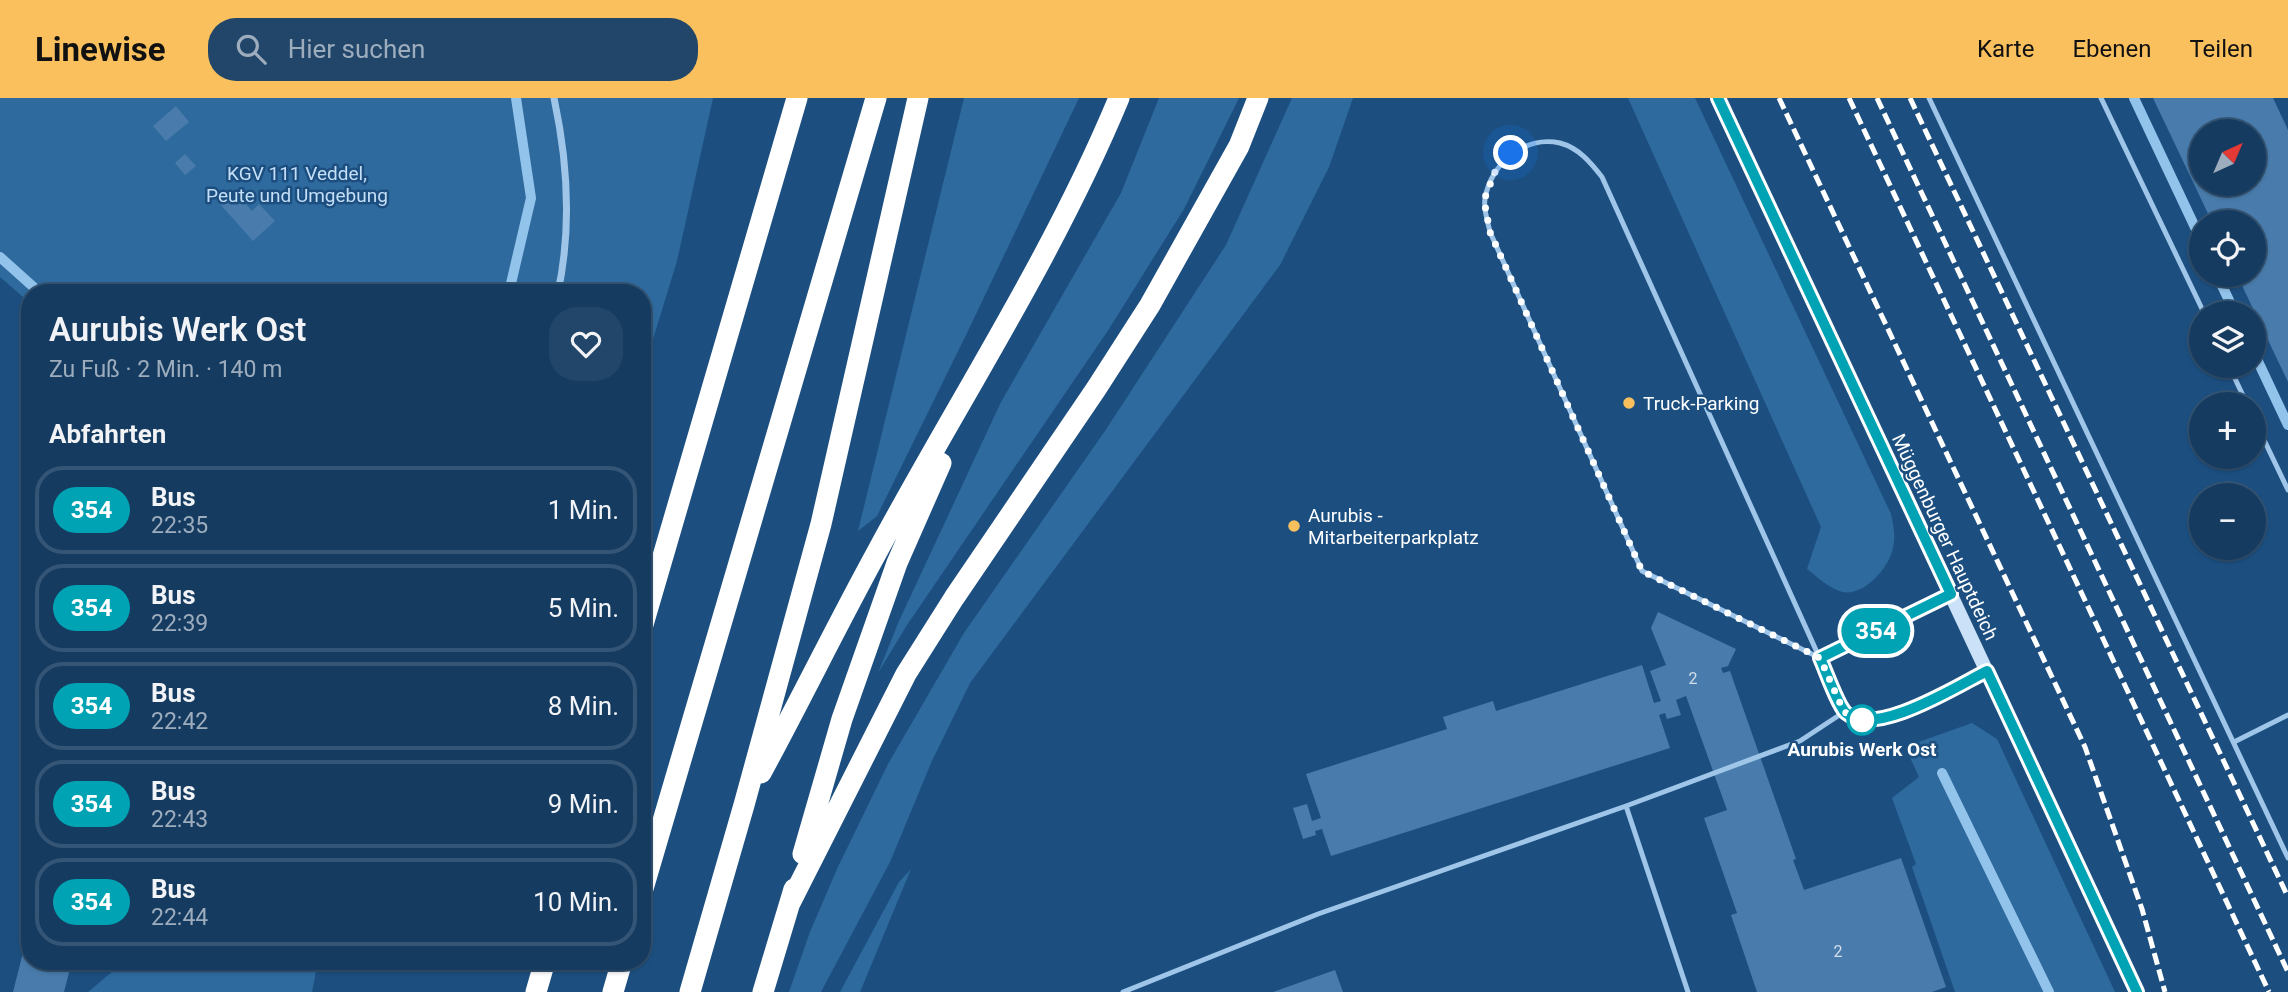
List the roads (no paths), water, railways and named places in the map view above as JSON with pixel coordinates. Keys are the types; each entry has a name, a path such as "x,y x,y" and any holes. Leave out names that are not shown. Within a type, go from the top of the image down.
{"highway":[{"path":"651,597 797,98"},
{"path":"651,861 876,98"},
{"path":"690,992 821,524 918,98"},
{"path":"744,806 877,551 1038,266 1096,154 1119,98"},
{"path":"790,903 906,674 1150,304 1239,146 1258,98"},
{"path":"763,992 842,719 897,563 984,365"},
{"path":"536,992 542,970"},
{"path":"613,992 619,970"}],"street":[{"path":"554,98 564,142 569,203 560,284"},
{"name":"Müggenburger Hauptdeich","path":"1718,98 2137,992"}],"lane":[{"path":"1929,98 2288,858"},
{"path":"2101,98 2198,301"},
{"path":"1820,658 1642,571 1494,241 1484,200 1495,172 1511,153 1535,142 1561,143 1584,155 1602,177 1820,658 1844,712 1858,720 1879,719 1904,712 1987,671"},
{"path":"2266,444 2288,490"},
{"path":"1820,658 1951,594"},
{"path":"1123,992 1318,914 1626,806 1800,741 1844,712"},
{"path":"2234,742 2288,715"},
{"path":"1626,806 1688,992"}],"waterway":[{"path":"511,284 531,198 516,98"},
{"path":"2134,98 2189,214"},
{"path":"0,257 30,284"},
{"path":"2223,287 2229,301"},
{"path":"2266,378 2288,425"},
{"path":"1942,773 2049,992"}],"railway":[{"path":"1779,98 2085,747 2142,909 2165,992"},
{"path":"1849,98 2269,992"},
{"path":"1877,98 2288,972"},
{"path":"1910,98 2288,897"}],"place":[{"name":"Truck-Parking","path":"1629,403"},
{"name":"Aurubis - Mitarbeiterparkplatz","path":"1294,526"},
{"name":"Aurubis Werk Ost","path":"1862,720"}],"park label":[{"name":"KGV 111 Veddel, Peute und Umgebung","path":"297,184"}]}
